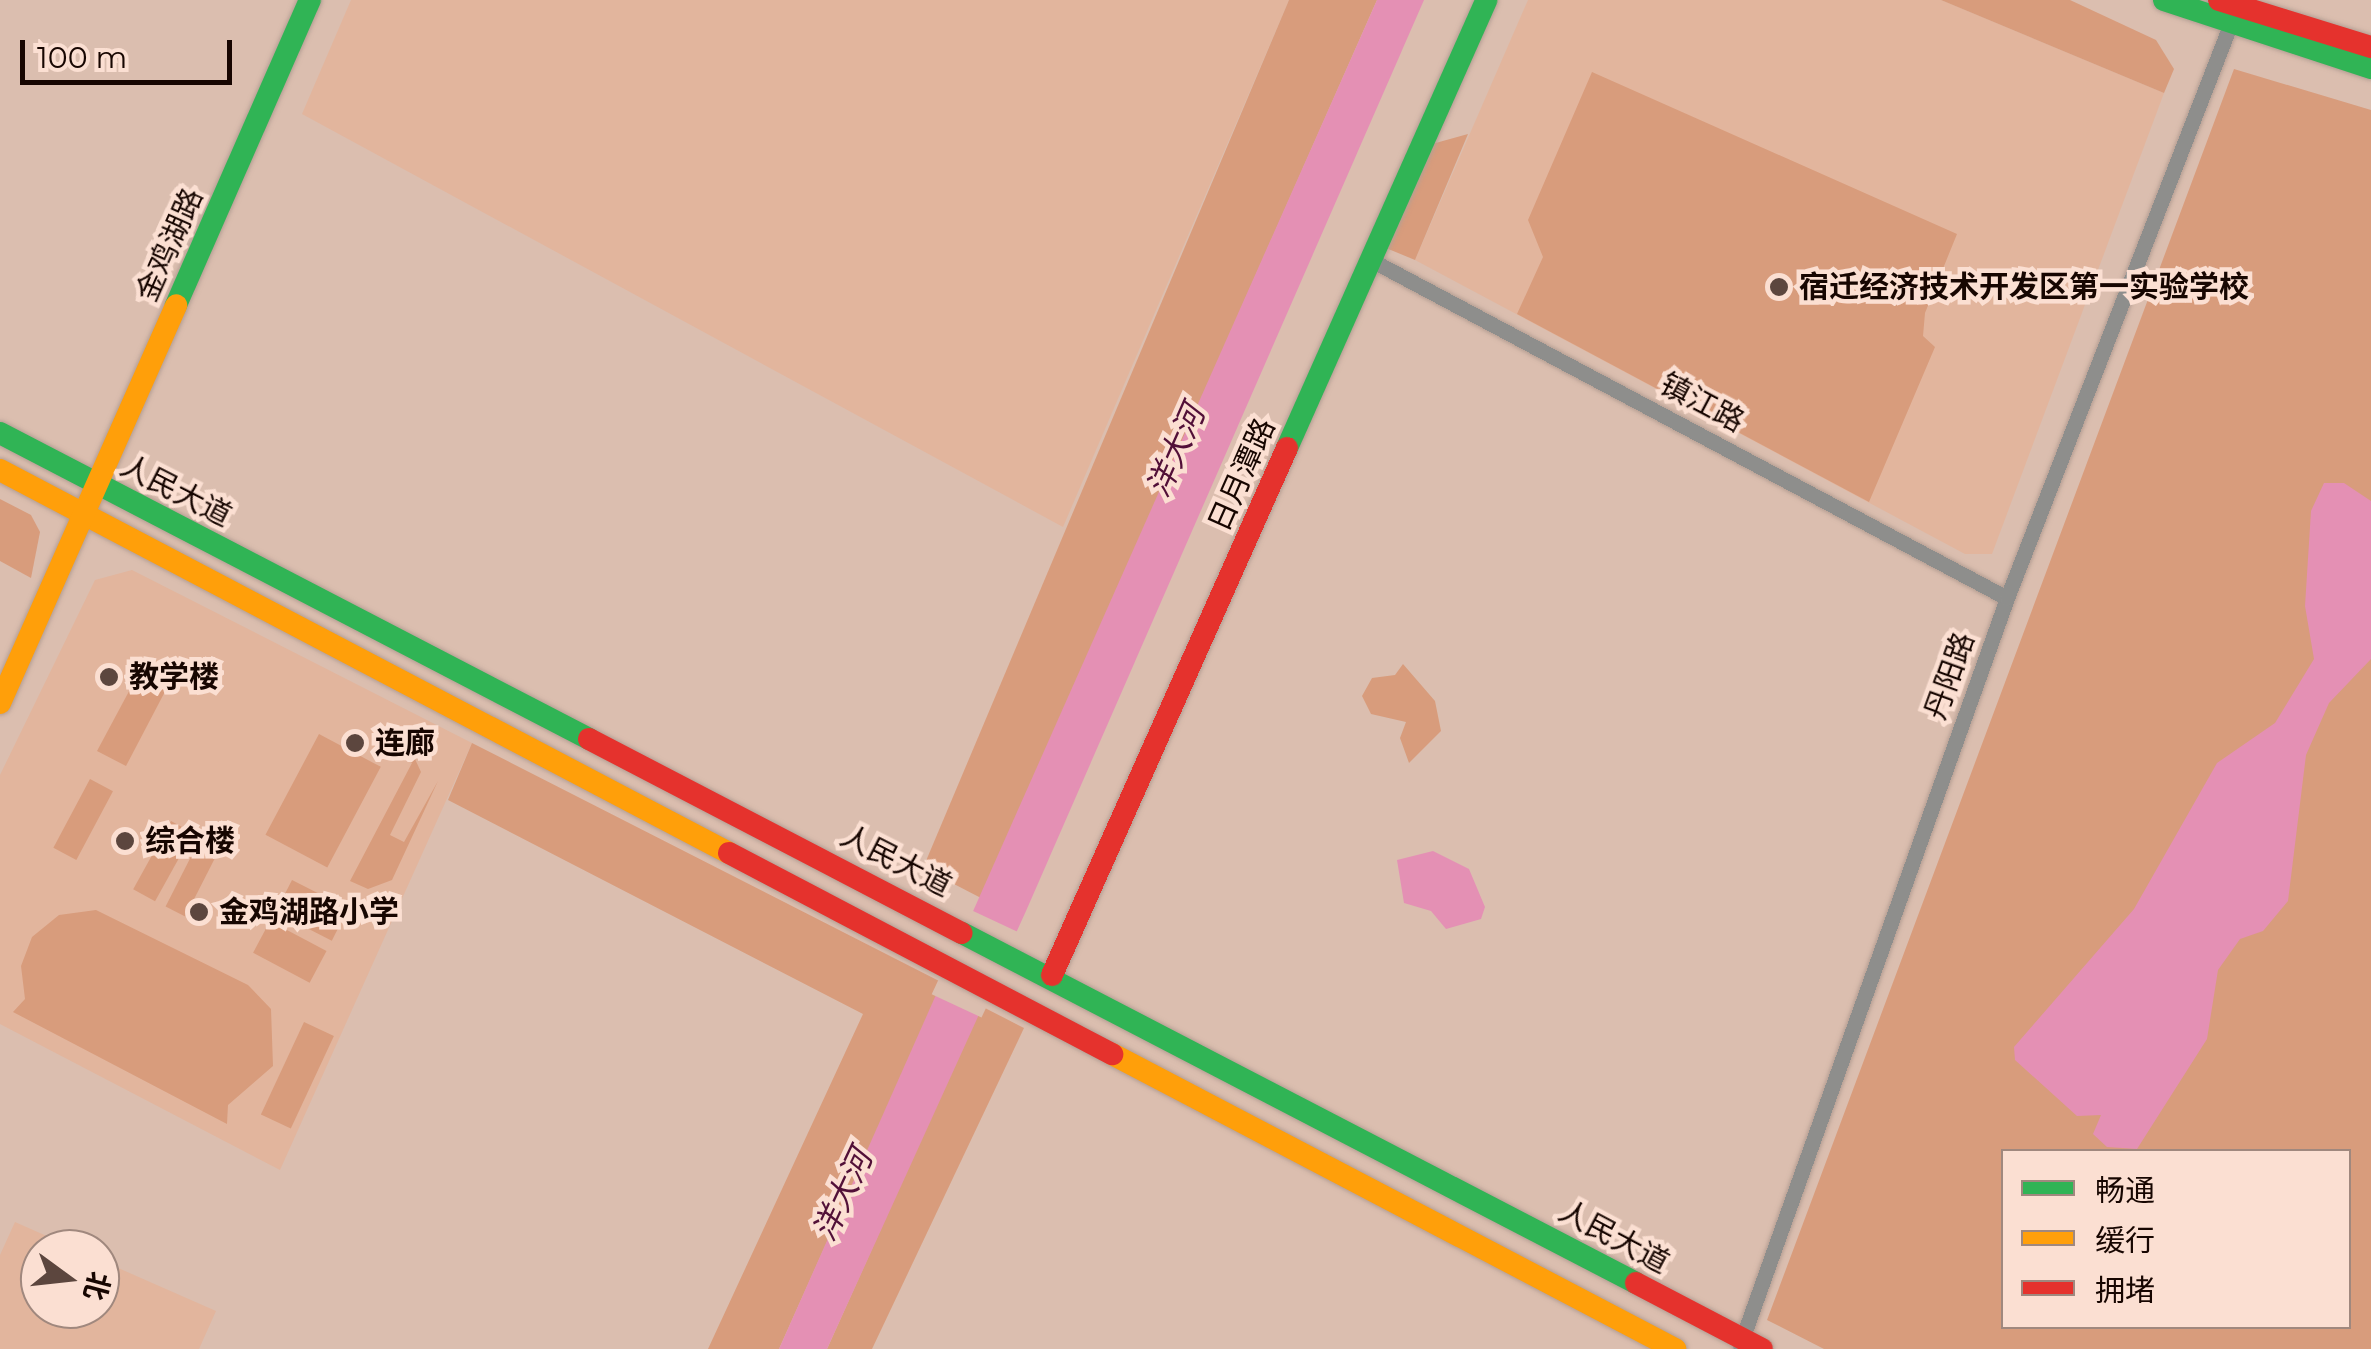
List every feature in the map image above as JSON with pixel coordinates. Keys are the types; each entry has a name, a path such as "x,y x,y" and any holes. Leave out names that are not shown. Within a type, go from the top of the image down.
{"main road":[{"name":"金鸡湖路","path":"0,703 310,0"},
{"name":"日月潭路","path":"1052,975 1486,0"},
{"path":"2164,0 2229,28 2371,68"},
{"path":"2219,0 2371,47"},
{"name":"人民大道","path":"0,433 1052,975 1748,1346"},
{"name":"人民大道","path":"0,470 1675,1349"},
{"path":"176,563 170,542 190,532"},
{"path":"1614,1317 1638,1311 1638,1284"}],"street":[{"name":"丹阳路","path":"1748,1346 2007,598 2229,28"},
{"name":"镇江路","path":"1371,260 2007,598"}],"shaded area":[{"path":"351,0 1289,0 1063,527 302,114"},
{"path":"1289,0 1377,0 981,898 923,868"},
{"path":"1377,0 1424,0 1026,911 827,1349 779,1349"},
{"name":"宿迁经济技术开发区第一实验学校","path":"1528,0 1941,0 2164,93 1992,554 1965,554 1415,260"},
{"path":"1941,0 2070,0 2156,40 2174,69 2164,93"},
{"path":"2234,69 2371,110 2371,1349 1824,1349 1767,1320"},
{"path":"1592,72 1957,234 1925,313 1923,336 1935,347 1869,502 1517,314 1543,257 1528,220"},
{"path":"1468,134 1415,260 1386,248 1432,144"},
{"path":"2324,483 2344,483 2371,501 2371,659 2329,703 2306,755 2288,901 2263,931 2240,939 2218,970 2207,1039 2137,1149 2107,1147 2093,1134 2101,1115 2077,1116 2015,1060 2014,1047 2134,909 2217,763 2275,723 2314,659 2305,606 2311,511"},
{"path":"0,499 31,515 40,532 31,578 0,561"},
{"name":"金鸡湖路小学","path":"132,570 472,743 280,1170 0,1024 0,775 95,580"},
{"path":"154,662 170,682 126,766 97,751 142,667"},
{"path":"1403,664 1435,701 1441,731 1409,763 1400,738 1406,722 1371,714 1362,696 1372,678 1395,675"},
{"path":"319,734 381,767 327,868 265,835"},
{"path":"472,743 943,983 779,1349 708,1349 863,1014 448,800"},
{"path":"401,751 415,759 421,772 390,835 404,842 438,781 392,880 368,889 350,881 412,763"},
{"path":"90,779 113,791 76,860 53,848"},
{"path":"171,821 193,833 155,901 133,889"},
{"path":"201,837 221,847 185,916 166,906"},
{"path":"1433,851 1469,869 1485,907 1481,919 1446,929 1431,911 1404,903 1397,860"},
{"path":"292,880 348,909 332,941 276,912"},
{"path":"96,910 248,985 271,1009 273,1066 228,1105 227,1124 13,1012 25,999 21,966 32,937 59,915"},
{"path":"270,921 327,951 310,983 253,953"},
{"path":"981,1006 1024,1028 872,1349 827,1349"},
{"path":"304,1022 334,1036 291,1128 261,1114"},
{"path":"15,1222 31,1229 20,1229 20,1329 120,1329 120,1269 216,1311 199,1349 0,1349 0,1255"}],"pier":[{"path":"971,910 1021,933 982,1018 932,994"}],"traffic: fast":[{"path":"176,305 310,0"},
{"path":"1287,448 1486,0"},
{"path":"2164,0 2371,68"},
{"path":"0,433 589,739"},
{"path":"962,933 1636,1283"}],"traffic: slow":[{"path":"0,703 176,305"},
{"path":"0,470 729,853"},
{"path":"1112,1054 1675,1349"}],"traffic: jam":[{"path":"2219,0 2371,47"},
{"path":"1052,975 1287,448"},
{"path":"589,739 962,933"},
{"path":"729,853 1112,1054"},
{"path":"1636,1283 1762,1349"}],"place":[{"name":"宿迁经济技术开发区第一实验学校","path":"1779,287"},
{"name":"教学楼","path":"109,677"},
{"name":"连廊","path":"355,743"},
{"name":"综合楼","path":"125,841"},
{"name":"金鸡湖路小学","path":"199,912"}],"water label":[{"name":"洋大河","path":"1176,451"},
{"name":"洋大河","path":"843,1195"}]}
